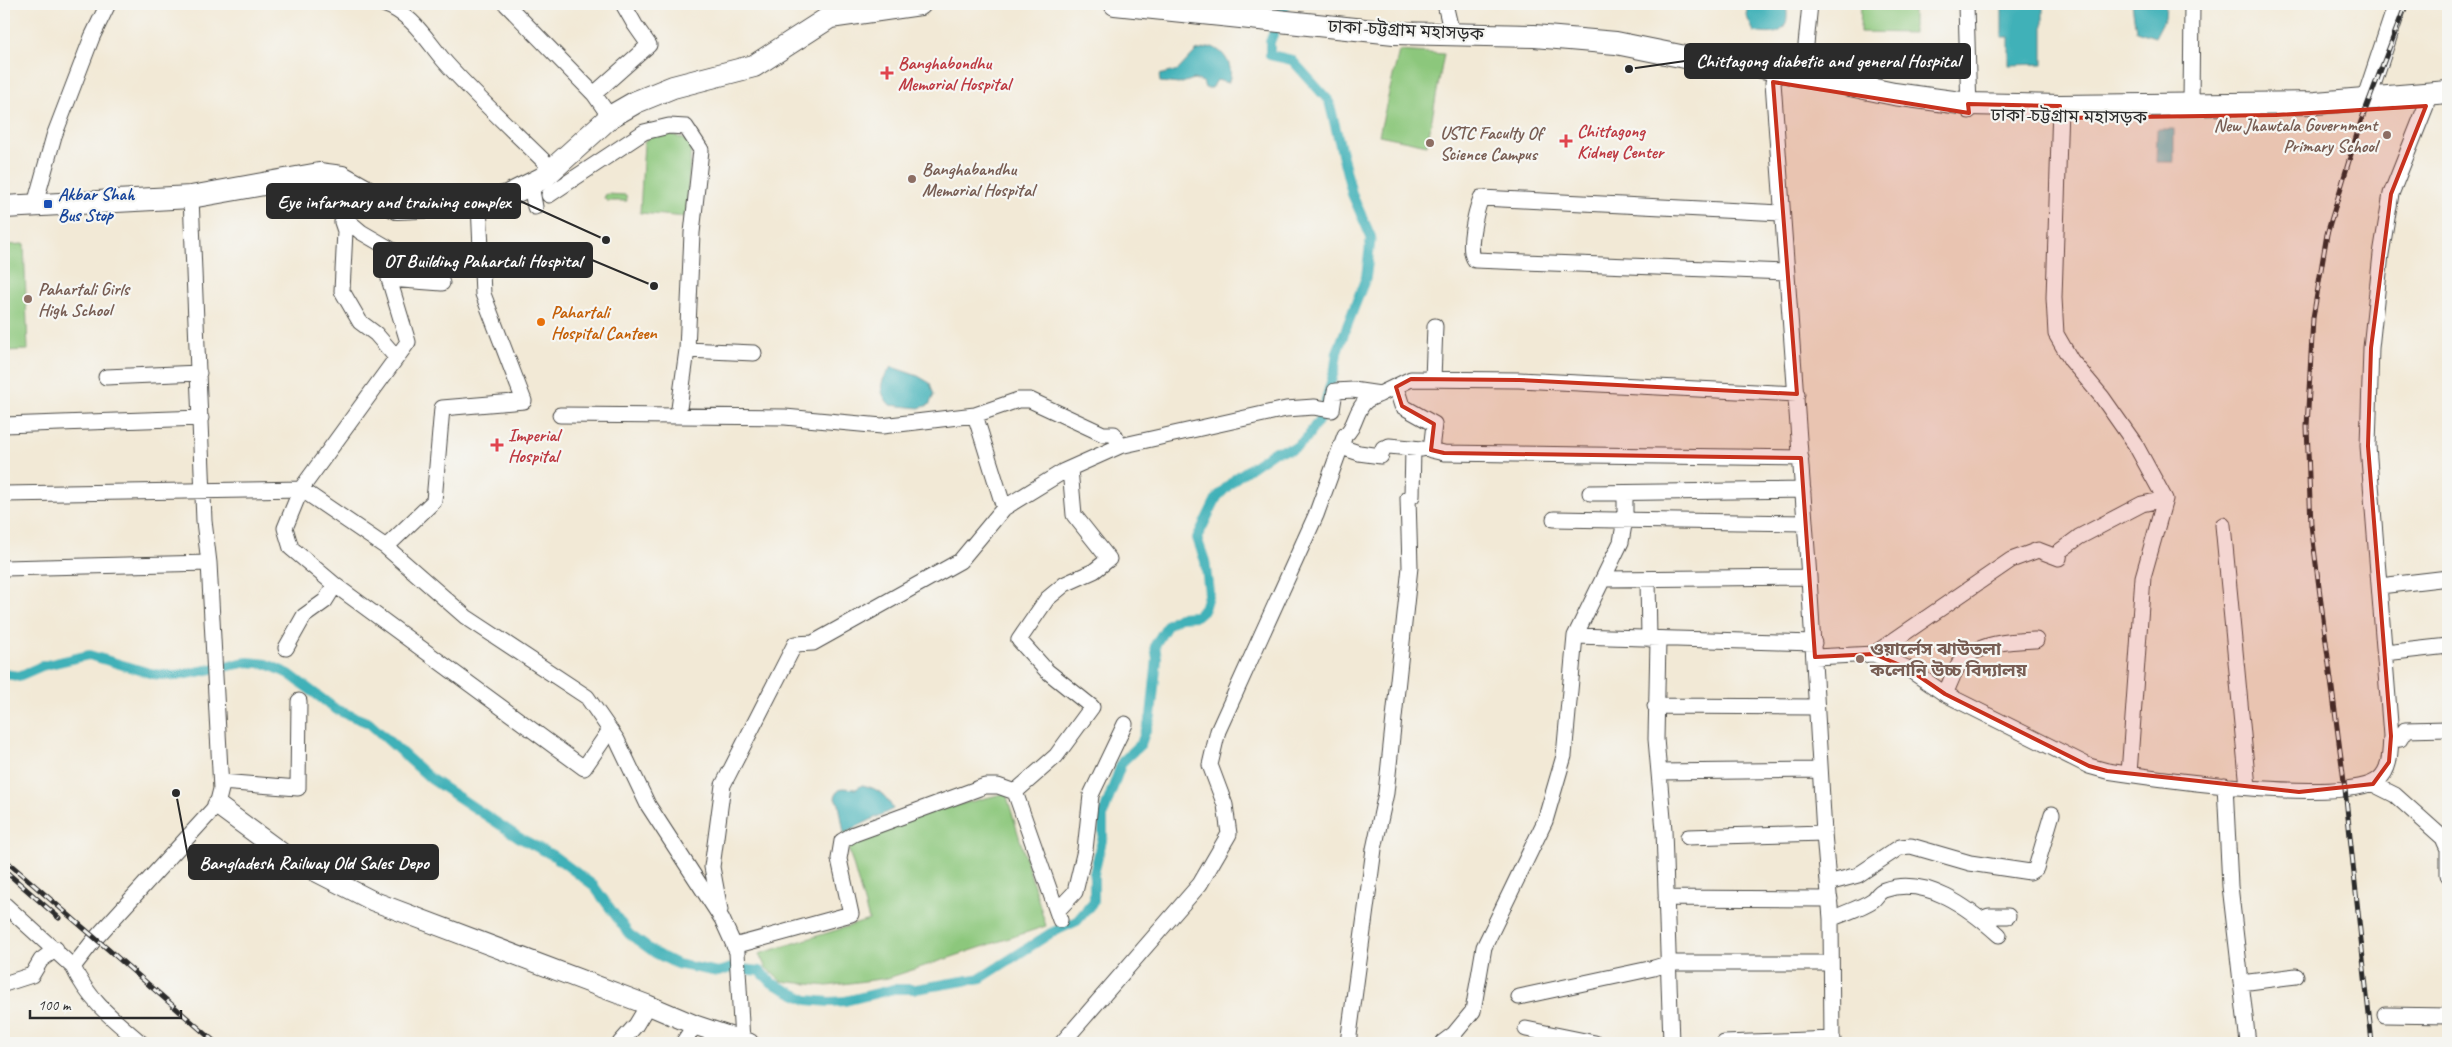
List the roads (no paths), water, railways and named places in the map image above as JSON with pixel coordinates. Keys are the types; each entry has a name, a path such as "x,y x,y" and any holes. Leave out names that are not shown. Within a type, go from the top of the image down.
{"highway":[{"path":"4,207 191,197 320,174 342,178 397,208 410,209 479,204 507,196 540,190 552,169 610,116 655,93 754,66 830,18 920,4"},
{"name":"ঢাকা-চট্টগ্রাম মহাসড়ক","path":"1115,4 1270,16 1394,33 1580,39 1616,43 1696,59 1728,60 2012,117 2060,112 2191,104 2366,100 2448,92"},
{"name":"ঢাকা-চট্টগ্রাম মহাসড়ক","path":"1696,59 1721,71 1774,82 1933,110 1969,108"},
{"name":"ঢাকা-চট্টগ্রাম মহাসড়ক","path":"2060,112 2285,115 2448,103"}],"main road":[{"path":"2366,100 2398,4"},
{"path":"217,805 289,858 373,901 648,1005 695,1025 746,1042"}],"street":[{"path":"35,204 54,136 92,37 108,4"},
{"path":"383,4 398,9 411,19 446,63 552,169"},
{"path":"506,4 594,94 610,116"},
{"path":"594,94 649,45 634,26 623,4"},
{"path":"1445,4 1452,34"},
{"path":"1803,75 1810,4"},
{"path":"1966,4 1969,108"},
{"path":"2191,104 2192,4"},
{"path":"1724,1043 1833,1041 1830,899 1824,833 1801,458 1781,213 1774,82"},
{"path":"1576,636 1874,654 1907,668 1945,694 2089,766 2129,774 2299,792 2345,789 2373,784 2384,774 2389,762 2390,740 2380,586 2368,446 2371,348 2381,254 2391,194 2426,106"},
{"path":"2060,112 2054,298 2056,334 2071,360 2102,397 2135,444 2165,499 2143,577 2129,774"},
{"path":"535,207 540,190 644,132 669,126 686,127 701,150 692,233 687,350 678,416"},
{"path":"73,967 94,940 217,805 221,789 209,563 204,521 191,197"},
{"path":"1781,213 1481,198 1477,208 1470,251 1475,260 1786,272"},
{"path":"386,547 434,501 442,408 524,402 482,294 479,204"},
{"path":"395,356 376,334 360,322 342,290 344,231 342,222 348,221 361,232 404,257 417,259 442,283 388,280 408,342 395,356 301,489 285,528 292,548 335,585 584,768 610,730"},
{"path":"1433,379 1435,326"},
{"path":"687,350 754,353"},
{"path":"106,377 199,373"},
{"path":"1062,1043 1200,884 1229,834 1225,805 1210,766 1218,730 1308,533 1346,435 1351,432 1357,413 1366,402 1411,379 1519,380 1796,394"},
{"path":"1396,387 1402,406 1434,424 1431,450"},
{"path":"722,919 712,867 723,785 795,644 813,643 960,561 1004,508 1070,470 1120,446 1286,410 1314,407 1332,410 1335,391 1353,390 1380,394"},
{"path":"560,415 785,417 882,426 975,416 1018,400 1030,400 1103,434 1114,434 1120,446"},
{"path":"975,416 1004,508"},
{"path":"4,425 201,418"},
{"path":"1342,447 1359,453 1381,456 1386,447 1413,448 1458,454 1459,452 1801,458"},
{"path":"1348,1043 1374,849 1386,793 1410,567 1409,517 1406,504 1408,498 1412,496 1413,448"},
{"path":"1015,792 1056,756 1092,707 1047,671 1019,640 1047,599 1066,584 1094,571 1108,559 1074,515 1070,470"},
{"path":"4,494 301,489 386,547 466,617 587,698 610,730 648,805 722,919 736,949 738,982 746,1042"},
{"path":"1590,493 1803,490"},
{"path":"1442,1043 1454,1034 1473,1011 1484,948 1545,821 1564,756 1576,636 1621,542 1625,519 1625,493"},
{"path":"1874,654 2012,560 2038,550 2059,558 2060,551 2080,537 2142,504 2165,499"},
{"path":"1554,519 1805,522"},
{"path":"2222,525 2248,787"},
{"path":"4,568 209,563"},
{"path":"1604,580 1809,577"},
{"path":"2380,586 2448,578"},
{"path":"1648,579 1653,640 1670,963 1671,1043"},
{"path":"286,648 304,616 325,601 335,585"},
{"path":"1945,694 1962,661 1985,647 2009,641 2036,640"},
{"path":"2385,653 2448,646"},
{"path":"221,782 298,788 299,702"},
{"path":"1655,706 1816,706"},
{"path":"1015,792 1059,915 1075,892 1085,850 1091,795 1125,724"},
{"path":"2390,740 2400,740 2400,734 2405,733 2405,730 2448,729"},
{"path":"1659,772 1820,770"},
{"path":"2373,784 2395,795 2443,838 2448,847 2448,875"},
{"path":"2225,785 2230,886 2248,1043"},
{"path":"736,949 852,914 839,859 842,841 854,834 986,786 998,786 1015,792"},
{"path":"1828,883 1858,874 1900,847 1911,846 1970,863 2030,872 2036,868 2052,814"},
{"path":"1688,837 1824,833"},
{"path":"1831,919 1874,900 1883,890 1909,886 1929,889 1965,907 1999,935"},
{"path":"1666,898 1830,899"},
{"path":"4,904 56,949 73,967 83,987 100,1007 141,1043"},
{"path":"1981,919 1989,916 2008,916"},
{"path":"4,984 32,975 41,960 56,949"},
{"path":"1519,997 1670,963 1832,963"},
{"path":"2241,984 2296,976"},
{"path":"620,1043 636,1025 648,1005"},
{"path":"2386,1015 2448,1016"},
{"path":"683,1043 695,1025"},
{"path":"1526,1029 1595,1043"}],"water":[{"path":"1748,4 1786,4 1787,20 1785,26 1781,30 1770,34 1754,32 1746,15"},
{"path":"2002,4 2043,4 2043,64 2009,65 2009,37 2002,37"},
{"path":"2132,4 2166,4 2165,18 2155,37 2136,31"},
{"path":"1212,47 1217,49 1228,62 1230,78 1228,83 1217,80 1212,88 1205,88 1203,82 1194,79 1179,84 1160,82 1159,75 1178,70 1196,51"},
{"path":"2157,129 2174,129 2174,162 2156,162"},
{"path":"892,367 918,376 930,383 934,395 929,405 919,408 890,405 883,395 882,386 885,376"},
{"path":"862,785 873,788 881,793 893,809 844,833 839,804 835,799 836,793 842,788 856,789"}],"waterway":[{"path":"4,674 19,676 42,666 89,655 153,674 176,676 248,662 267,664 289,674 337,710 369,723 431,779 520,838 554,856 593,885 629,934 655,953 677,964 718,972 731,968 760,971 772,983 807,1000 830,1002 845,1001 894,989 916,989 981,978 1051,933 1077,921 1094,901 1094,874 1103,836 1103,815 1122,762 1141,744 1151,716 1157,659 1155,645 1168,624 1179,617 1196,616 1204,609 1209,592 1205,561 1197,538 1217,497 1236,478 1275,451 1293,449 1305,440 1321,417 1335,368 1337,352 1366,277 1371,237 1352,194 1329,101 1292,60 1270,55 1270,42 1285,4"}],"railway":[{"path":"2372,1043 2345,789 2311,525 2307,427 2313,318 2327,234 2360,124 2406,4"},
{"path":"4,859 216,1043"},
{"path":"4,870 59,918"}],"place":[{"name":"Chittagong diabetic and general Hospital","path":"1629,69"},
{"name":"Banghabondhu Memorial Hospital","path":"887,73"},
{"name":"New Jhawtala Government Primary School","path":"2387,135"},
{"name":"Chittagong Kidney Center","path":"1566,141"},
{"name":"USTC Faculty Of Science Campus","path":"1430,143"},
{"name":"Banghabandhu Memorial Hospital","path":"912,179"},
{"name":"Akbar Shah Bus Stop","path":"48,204"},
{"name":"Eye infarmary and training complex","path":"606,240"},
{"name":"OT Building Pahartali Hospital","path":"654,286"},
{"name":"Pahartali Girls High School","path":"28,299"},
{"name":"Pahartali Hospital Canteen","path":"541,322"},
{"name":"Imperial Hospital","path":"497,445"},
{"name":"ওয়ার্লেস ঝাউতলা কলোনি উচ্চ বিদ্যালয়","path":"1860,659"},
{"name":"Bangladesh Railway Old Sales Depo","path":"176,793"}]}
